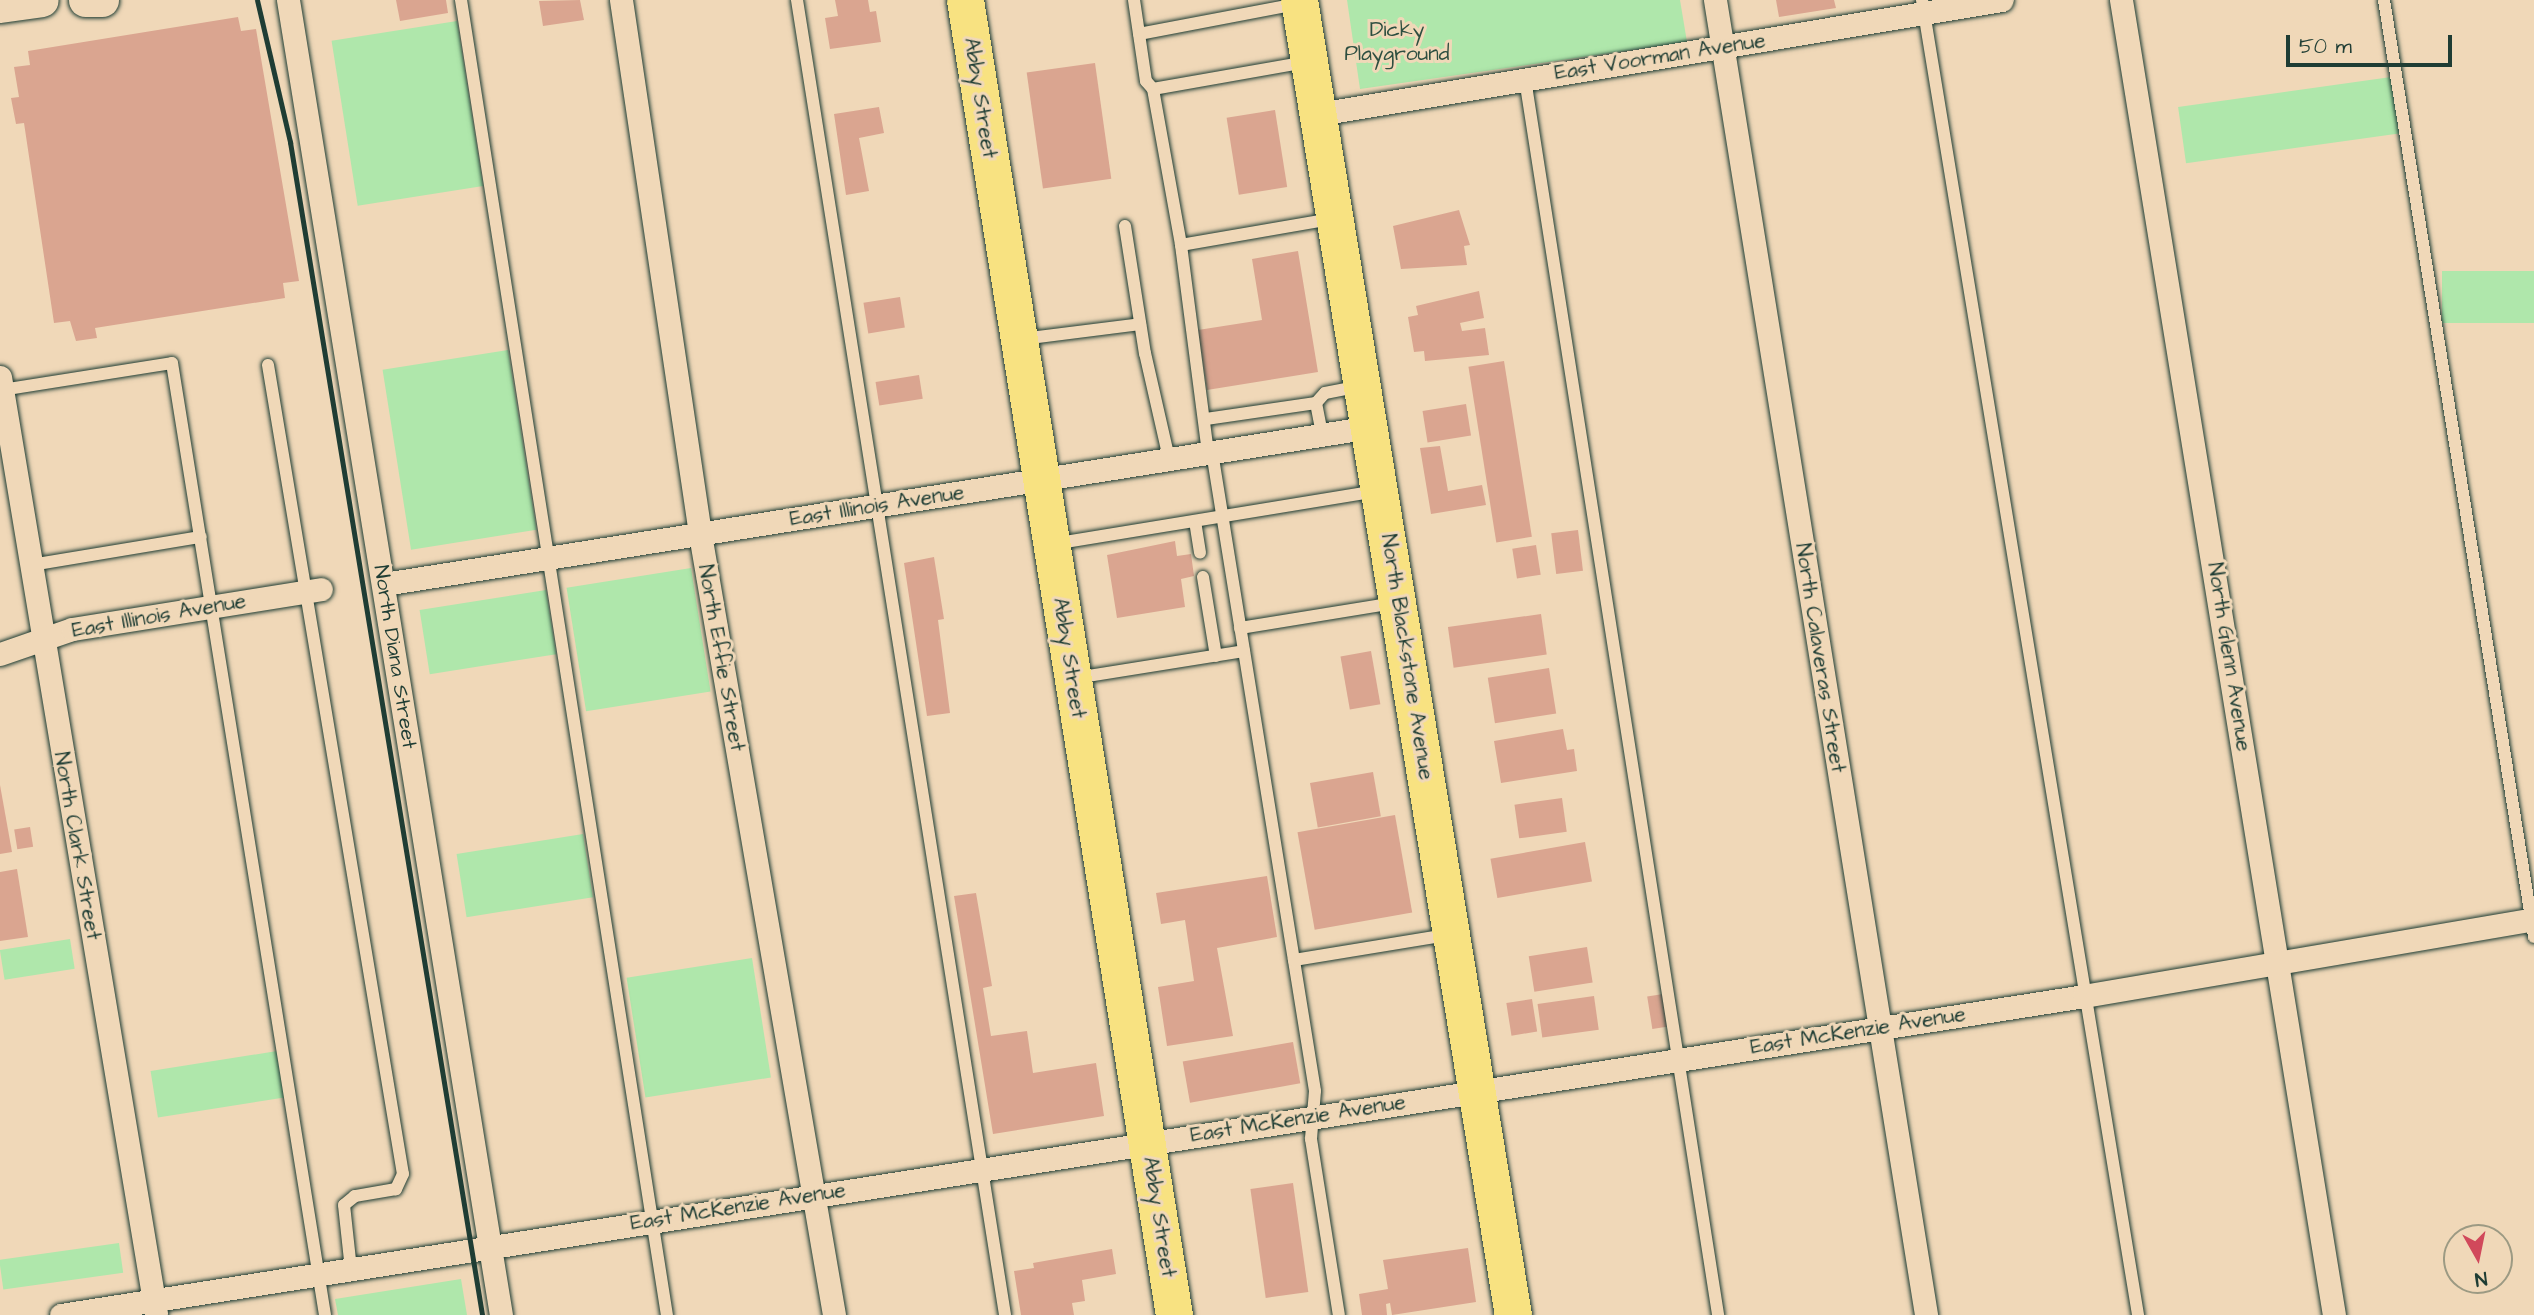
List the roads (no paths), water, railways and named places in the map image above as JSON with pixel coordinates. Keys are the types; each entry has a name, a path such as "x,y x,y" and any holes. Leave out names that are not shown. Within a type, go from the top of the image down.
{"main road":[{"name":"Abby Street","path":"965,0 1174,1315"},
{"name":"North Blackstone Avenue","path":"1300,2 1513,1315"}],"street":[{"path":"0,6 42,0"},
{"path":"85,0 102,0"},
{"name":"North Diana Street","path":"288,0 501,1315"},
{"name":"North Effie Street","path":"621,0 700,534 834,1315"},
{"name":"North Calaveras Street","path":"1715,0 1926,1315"},
{"name":"East Voorman Avenue","path":"1319,114 1722,47 1923,7 2002,0"},
{"name":"North Glenn Avenue","path":"2121,0 2334,1315"},
{"name":"North Clark Street","path":"1,383 156,1308"},
{"name":"East Illinois Avenue","path":"384,584 1371,427"},
{"name":"East Illinois Avenue","path":"0,654 72,629 314,591"},
{"name":"East McKenzie Avenue","path":"61,1315 156,1308 318,1274 2084,996 2278,962 2533,925"}],"lane":[{"path":"461,0 667,1315"},
{"path":"797,0 1005,1315"},
{"path":"1134,0 1146,80 1153,89 1181,244 1210,453 1223,517 1315,1091 1311,1139 1339,1315"},
{"path":"2384,0 2533,925"},
{"path":"1139,34 1300,2"},
{"path":"1923,7 2138,1315"},
{"path":"1153,89 1310,61"},
{"path":"1525,79 1718,1315"},
{"path":"1181,244 1336,219"},
{"path":"1125,226 1140,324 1169,459"},
{"path":"1018,340 1140,324"},
{"path":"1,383 172,363 214,606 325,1315"},
{"path":"268,365 314,591 403,1174 396,1189 355,1196 344,1205 351,1269"},
{"path":"1206,419 1315,403 1325,393 1364,386"},
{"path":"1315,403 1322,435"},
{"path":"1051,545 1381,491"},
{"path":"1195,521 1200,553"},
{"path":"31,565 201,537"},
{"path":"1203,577 1216,656"},
{"path":"1240,628 1398,602"},
{"path":"1072,679 1244,651"},
{"path":"1294,960 1451,934"}],"railway":[{"path":"257,0 290,142 482,1315"}],"park label":[{"name":"Dicky Playground","path":"1397,42"}]}
